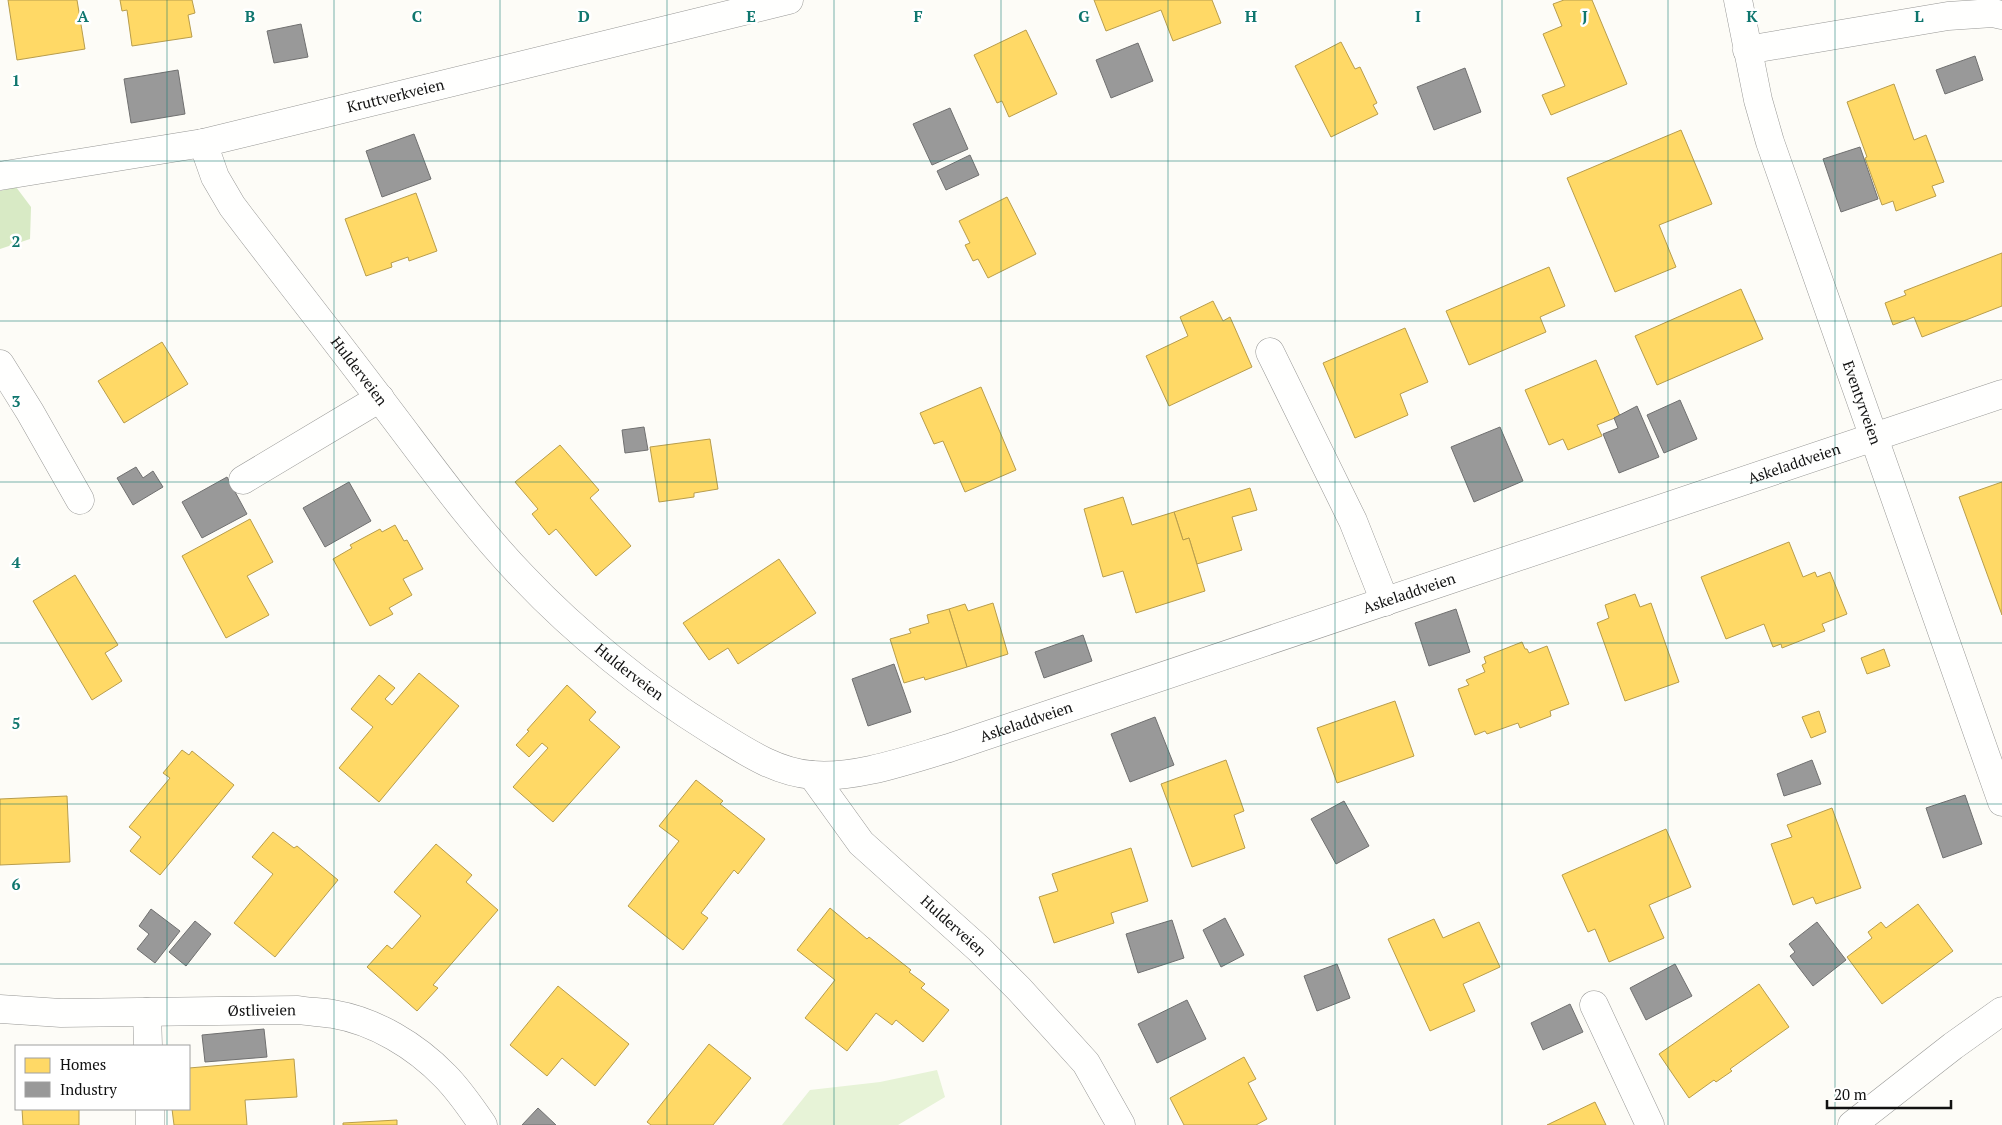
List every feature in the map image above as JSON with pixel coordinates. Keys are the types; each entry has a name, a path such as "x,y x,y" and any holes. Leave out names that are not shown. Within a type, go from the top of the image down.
{"street":[{"name":"Kruttverkveien","path":"0,176 203,143 789,0"},
{"name":"Eventyrveien","path":"1738,0 1758,100 1770,142 2002,802"},
{"path":"1747,50 1948,16 1993,13 2002,15"},
{"name":"Hulderveien","path":"203,143 215,177 232,206 486,536 524,578 597,646 697,721 753,756 783,769 812,775 861,842 979,949 1019,989 1086,1063 1121,1125"},
{"path":"1270,352 1353,521 1385,602"},
{"path":"0,364 30,412 80,500"},
{"name":"Askeladdveien","path":"812,775 847,773 886,767 949,748 2002,394"},
{"path":"243,480 380,398"},
{"path":"1594,1005 1650,1125"},
{"name":"Østliveien","path":"0,1009 61,1013 298,1010 334,1014 368,1024 396,1038 423,1056 445,1076 482,1125"},
{"path":"1852,1125 2002,1011"},
{"path":"147,1012 148,1045"},
{"path":"150,1110 150,1125"}],"green space":[{"path":"16,187 31,207 30,239 0,249 0,191"},
{"path":"937,1070 945,1097 898,1125 782,1125 810,1090 880,1082"}],"building: Homes":[{"path":"8,0 77,0 85,49 17,60"},
{"path":"120,0 192,0 195,13 188,15 192,37 132,46 127,10 122,11"},
{"path":"1094,0 1212,0 1221,23 1173,41 1161,10 1106,31"},
{"path":"1564,0 1592,0 1627,84 1551,115 1542,95 1565,86 1543,34 1562,26 1553,4"},
{"path":"1026,30 1057,94 1009,117 1002,101 997,103 974,55"},
{"path":"1341,42 1355,69 1360,67 1377,103 1373,105 1378,114 1331,137 1295,66"},
{"path":"1894,84 1914,140 1926,135 1944,182 1932,186 1936,196 1896,211 1893,201 1882,205 1847,102"},
{"path":"1681,130 1712,204 1659,225 1676,267 1615,292 1567,178"},
{"path":"416,193 437,251 409,261 408,257 391,263 392,267 366,276 345,219"},
{"path":"1007,197 1036,254 988,278 978,259 973,261 965,245 970,243 959,221"},
{"path":"2002,253 2002,306 1922,337 1914,317 1893,325 1885,303 1906,295 1904,291"},
{"path":"1549,267 1565,306 1540,317 1546,332 1469,365 1446,311"},
{"path":"1741,289 1763,339 1657,385 1635,336"},
{"path":"1213,301 1223,321 1230,317 1252,367 1169,406 1146,356 1188,336 1180,317"},
{"path":"1405,328 1428,382 1400,394 1408,415 1355,438 1323,363"},
{"path":"162,342 188,384 124,423 98,381"},
{"path":"1596,360 1620,416 1597,425 1602,436 1568,450 1563,439 1549,445 1525,390"},
{"path":"981,387 1016,470 965,492 943,441 934,444 920,413"},
{"path":"710,439 718,489 694,493 694,497 659,502 650,447"},
{"path":"560,445 599,490 590,498 631,546 596,576 556,529 549,535 532,514 538,509 515,482"},
{"path":"2002,482 2002,615 1959,497"},
{"path":"1250,488 1257,510 1232,517 1242,550 1197,564 1189,538 1183,540 1174,512"},
{"path":"1123,497 1132,525 1174,512 1183,540 1189,538 1205,591 1136,613 1123,571 1103,577 1084,509"},
{"path":"250,519 273,562 247,576 269,615 226,638 182,556"},
{"path":"395,525 404,541 407,540 423,569 403,579 412,595 389,608 393,614 370,626 333,559 352,548 350,545 380,529 382,532"},
{"path":"1789,542 1803,577 1815,572 1817,577 1830,572 1847,614 1822,624 1825,631 1782,648 1781,644 1773,647 1764,624 1726,639 1701,577"},
{"path":"779,559 816,613 738,664 728,648 709,660 683,623"},
{"path":"75,575 118,645 105,653 122,681 92,700 33,601"},
{"path":"1635,594 1640,607 1651,603 1679,682 1625,701 1597,623 1609,618 1605,605"},
{"path":"993,603 1008,654 967,667 949,609 965,604 968,611"},
{"path":"949,609 967,667 925,680 924,677 904,683 890,639 911,633 909,629 929,623 927,615"},
{"path":"1522,642 1529,653 1547,646 1569,704 1550,711 1551,716 1520,728 1518,723 1487,734 1485,731 1475,735 1458,689 1469,685 1466,680 1485,672 1482,665 1486,663 1484,657"},
{"path":"1884,649 1890,666 1867,674 1861,658"},
{"path":"419,673 459,706 379,802 339,768 373,727 351,709 379,675 395,688 385,699 392,705"},
{"path":"567,685 596,712 589,720 620,747 553,822 513,787 548,748 542,743 529,757 516,745"},
{"path":"1395,701 1414,756 1337,783 1317,728"},
{"path":"1819,711 1826,732 1811,738 1802,717"},
{"path":"182,750 189,755 192,751 234,785 160,875 130,851 141,837 129,827 170,778 163,773"},
{"path":"1226,760 1244,811 1234,815 1245,848 1192,867 1161,784"},
{"path":"696,780 723,801 720,804 765,839 738,874 734,870 701,913 708,918 683,950 628,906 679,841 659,826"},
{"path":"67,796 70,862 0,865 0,799"},
{"path":"1832,808 1861,888 1816,904 1813,897 1793,905 1771,844 1792,837 1787,825"},
{"path":"1666,829 1691,887 1649,905 1664,938 1609,962 1595,929 1588,932 1562,875"},
{"path":"273,832 294,848 297,846 338,880 275,957 234,923 273,874 252,857"},
{"path":"436,844 472,875 466,882 498,910 433,985 438,988 417,1011 367,967 387,945 392,949 421,916 394,892"},
{"path":"1131,848 1148,901 1111,913 1114,923 1054,943 1039,897 1058,891 1052,874"},
{"path":"1918,904 1953,951 1882,1004 1847,957 1872,938 1868,932 1881,922 1886,928"},
{"path":"830,908 867,939 869,937 911,970 909,972 925,984 921,988 949,1010 923,1042 896,1020 892,1025 876,1013 847,1051 805,1018 835,980 797,950"},
{"path":"1434,919 1443,938 1479,922 1500,967 1463,984 1475,1011 1430,1031 1388,939"},
{"path":"1759,984 1789,1027 1730,1069 1732,1071 1716,1082 1714,1080 1689,1098 1659,1054"},
{"path":"558,986 629,1044 595,1086 562,1058 547,1076 510,1045"},
{"path":"709,1044 751,1078 713,1125 651,1125 647,1122"},
{"path":"1244,1057 1256,1079 1248,1083 1267,1119 1256,1125 1184,1125 1170,1098"},
{"path":"294,1059 297,1097 245,1100 247,1125 174,1125 172,1110 190,1110 190,1068"},
{"path":"1595,1102 1606,1125 1547,1125"},
{"path":"22,1110 79,1110 79,1125 23,1125"},
{"path":"397,1120 397,1125 343,1125 343,1123"}],"building: Industry":[{"path":"301,24 308,57 274,63 267,31"},
{"path":"1138,43 1153,81 1111,98 1096,60"},
{"path":"1975,56 1983,80 1945,94 1936,70"},
{"path":"1465,68 1481,112 1434,130 1417,87"},
{"path":"178,70 185,114 131,123 124,79"},
{"path":"950,108 968,149 932,165 913,124"},
{"path":"414,134 431,179 382,197 366,151"},
{"path":"1860,147 1878,199 1841,212 1823,159"},
{"path":"970,155 979,175 946,190 937,171"},
{"path":"1680,400 1697,439 1664,453 1647,415"},
{"path":"1637,406 1659,457 1619,473 1603,434 1618,428 1614,418"},
{"path":"644,427 648,450 625,453 622,430"},
{"path":"1500,427 1523,481 1474,502 1451,447"},
{"path":"136,467 143,478 153,471 163,487 133,505 117,478"},
{"path":"227,477 247,514 202,538 182,502"},
{"path":"349,482 371,521 325,547 303,508"},
{"path":"1456,609 1470,652 1429,666 1415,623"},
{"path":"1083,635 1092,661 1044,678 1035,652"},
{"path":"894,664 911,712 868,726 852,679"},
{"path":"1155,717 1174,765 1130,782 1111,734"},
{"path":"1812,760 1821,784 1784,796 1777,774"},
{"path":"1965,795 1982,844 1943,858 1926,808"},
{"path":"1344,801 1369,846 1336,864 1311,819"},
{"path":"151,909 180,931 155,963 137,949 149,934 139,926"},
{"path":"1225,918 1244,955 1221,967 1203,930"},
{"path":"1172,920 1184,958 1138,973 1126,934"},
{"path":"195,921 211,934 186,966 169,952"},
{"path":"1817,922 1846,960 1813,986 1790,956 1795,952 1789,944"},
{"path":"1337,964 1350,998 1317,1011 1304,976"},
{"path":"1675,964 1692,996 1646,1020 1630,988"},
{"path":"1187,1000 1206,1039 1157,1063 1138,1024"},
{"path":"1570,1004 1583,1032 1543,1050 1531,1023"},
{"path":"264,1029 267,1057 205,1062 202,1035"},
{"path":"538,1108 556,1125 522,1125"}]}
